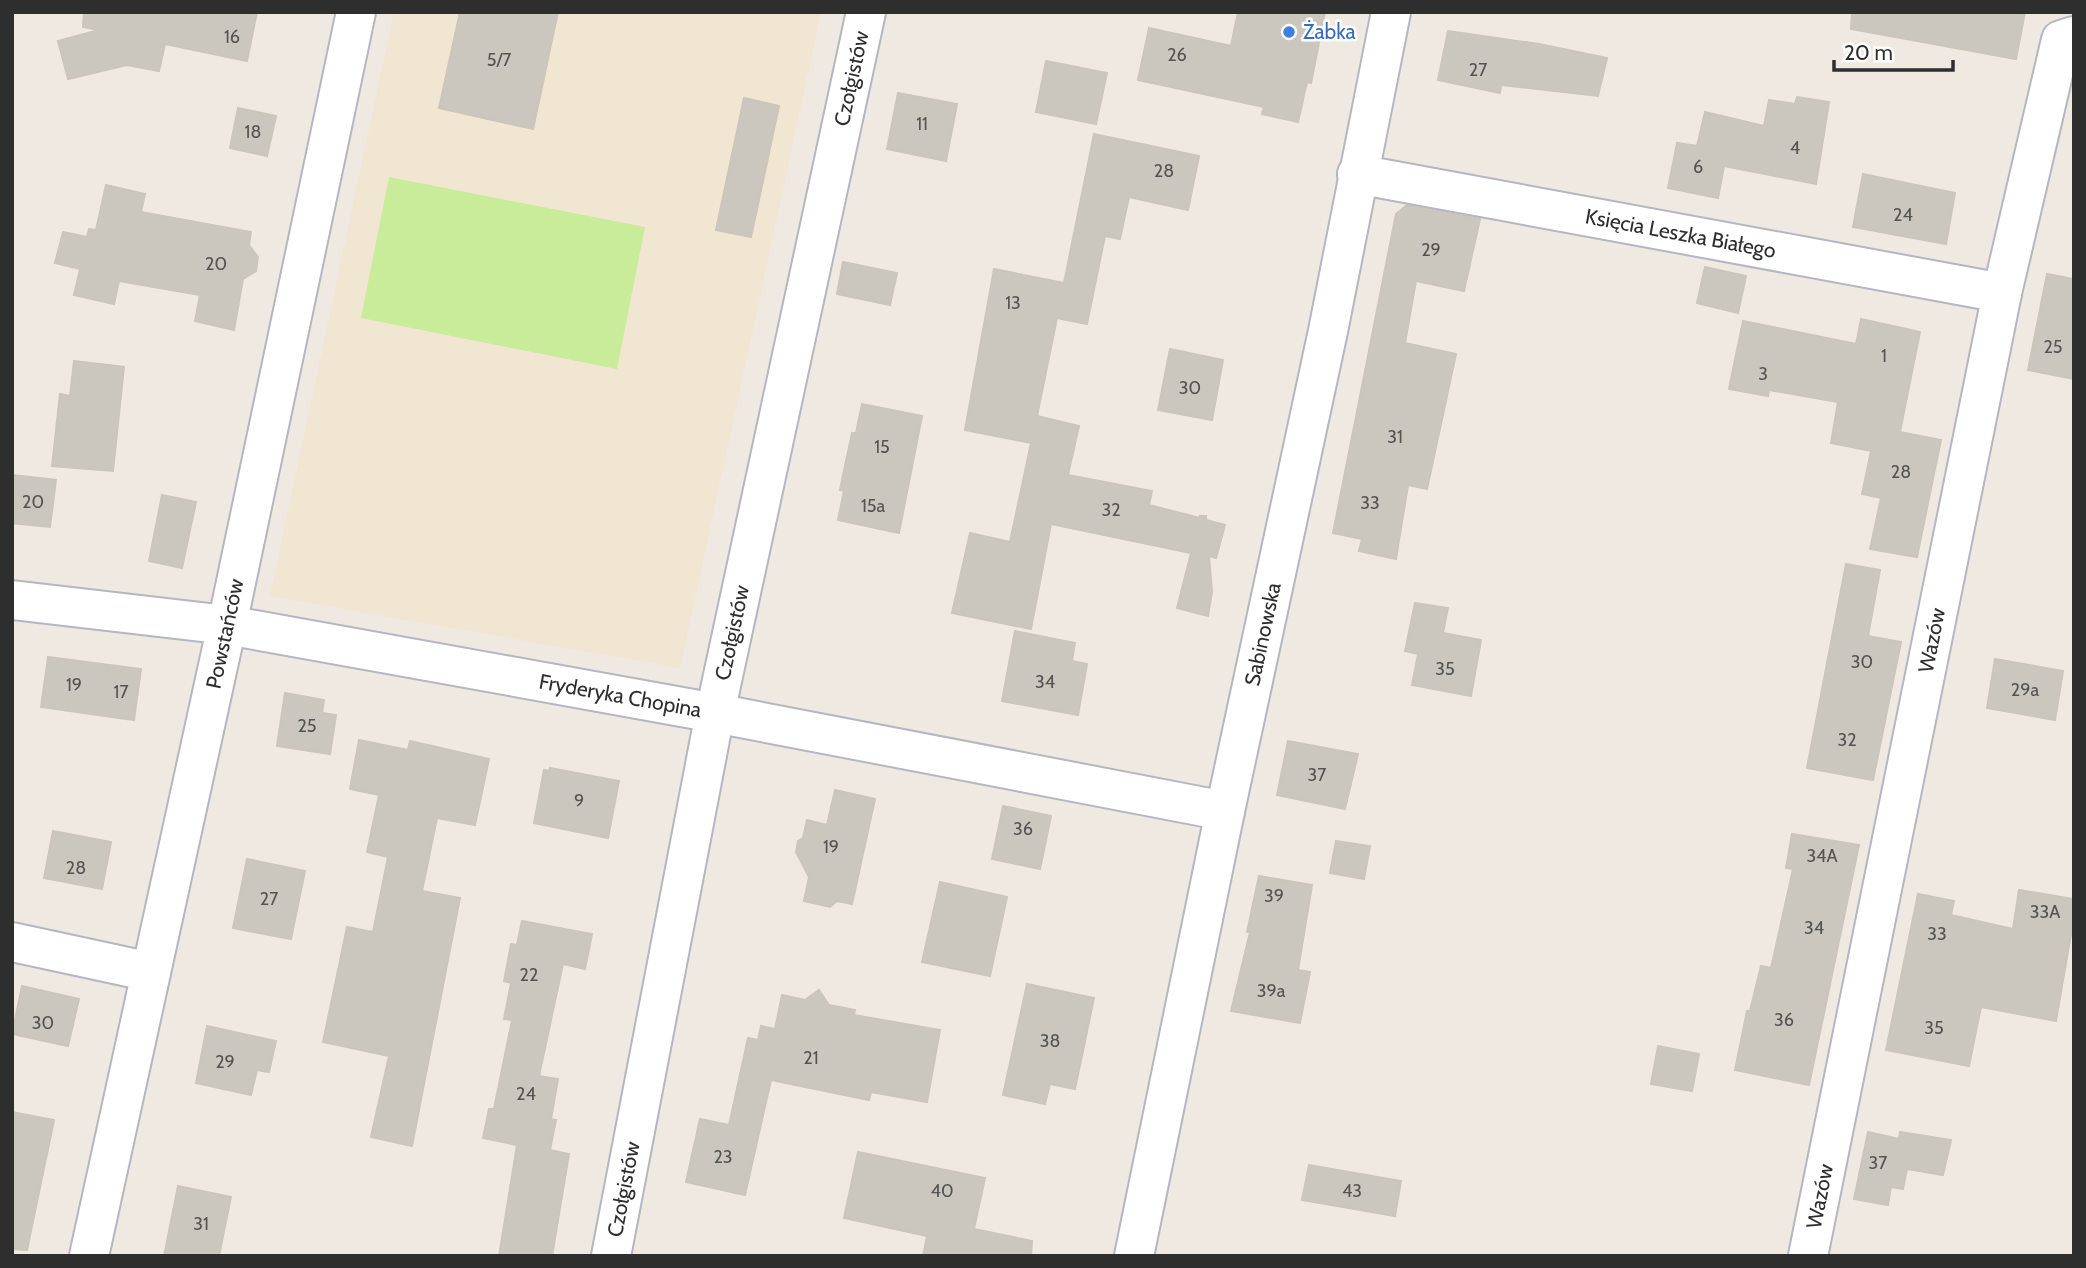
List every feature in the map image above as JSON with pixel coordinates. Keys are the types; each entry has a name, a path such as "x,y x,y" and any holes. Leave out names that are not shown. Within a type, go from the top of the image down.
{"street":[{"name":"Powstańców","path":"89,1256 227,625 356,12"},
{"name":"Czołgistów","path":"611,1256 715,713 866,12"},
{"name":"Sabinowska","path":"1134,1256 1225,811 1328,331 1391,12"},
{"name":"Wazów","path":"1808,1256 2002,293 2061,40 2074,36"},
{"name":"Księcia Leszka Białego","path":"1357,174 2002,293"},
{"name":"Fryderyka Chopina","path":"12,600 227,625 715,713 1225,811"},
{"path":"12,942 151,972"}],"shaded area":[{"path":"394,12 821,12 680,668 270,596"}],"green space":[{"path":"389,177 645,227 617,369 361,318"}],"building":[{"path":"84,12 257,12 247,61 165,44 159,71 127,65 68,79 58,41 99,30 83,27"},
{"path":"460,12 558,12 533,129 439,108"},
{"path":"1238,12 1325,12 1311,83 1307,82 1298,122 1262,114 1264,107 1138,80 1149,28 1231,46"},
{"path":"1852,12 2025,12 2016,59 1851,29"},
{"path":"1448,31 1539,44 1607,58 1598,96 1501,85 1500,93 1438,80"},
{"path":"1046,61 1107,73 1096,124 1036,112"},
{"path":"898,93 957,104 946,161 887,149"},
{"path":"1797,97 1829,102 1816,184 1724,166 1718,198 1668,188 1677,143 1697,146 1705,112 1764,126 1769,100 1795,104"},
{"path":"744,98 779,106 751,237 716,230"},
{"path":"238,108 276,116 267,156 230,148"},
{"path":"1094,134 1199,156 1188,210 1129,197 1120,239 1105,236 1087,324 1057,318 1037,416 1079,426 1068,475 1152,491 1149,505 1200,518 1206,516 1206,520 1225,525 1216,558 1209,556 1212,592 1208,616 1177,608 1191,553 1051,524 1031,629 952,613 970,533 1010,542 1031,443 965,430 994,269 1064,283"},
{"path":"1863,174 1955,193 1946,244 1853,227"},
{"path":"106,185 145,194 141,212 251,232 249,245 258,257 256,271 243,279 234,330 195,321 200,295 119,281 114,304 74,295 80,269 55,263 63,232 87,237 89,229 96,230"},
{"path":"1407,205 1480,219 1464,291 1416,281 1405,343 1456,354 1427,489 1408,485 1396,559 1359,551 1362,539 1333,533 1396,214"},
{"path":"843,262 897,273 890,305 837,294"},
{"path":"1705,267 1746,276 1738,313 1697,303"},
{"path":"2047,274 2074,279 2074,379 2028,370"},
{"path":"1861,319 1920,332 1900,432 1941,440 1917,557 1870,549 1881,498 1862,494 1871,451 1831,443 1838,402 1769,390 1768,396 1729,389 1743,321 1856,344"},
{"path":"1170,349 1223,360 1212,420 1158,410"},
{"path":"74,361 124,367 113,471 52,466 60,394 70,396"},
{"path":"862,404 922,416 899,533 838,520 844,491 840,490 852,433 856,433"},
{"path":"12,475 56,480 50,527 12,523"},
{"path":"162,495 196,502 182,568 149,561"},
{"path":"1846,564 1880,570 1868,636 1901,642 1873,780 1807,768"},
{"path":"1415,603 1448,608 1443,633 1481,640 1471,696 1412,685 1418,654 1405,651"},
{"path":"1015,631 1075,643 1072,661 1087,664 1078,715 1002,701"},
{"path":"48,657 141,669 134,720 41,707"},
{"path":"1995,659 2063,671 2055,720 1987,708"},
{"path":"285,693 324,700 322,713 336,715 330,754 277,746"},
{"path":"359,740 408,750 410,741 489,759 475,825 437,818 422,891 460,898 412,1146 371,1137 389,1056 323,1042 347,927 373,932 388,857 367,852 379,795 350,789"},
{"path":"1288,741 1358,754 1345,809 1277,795"},
{"path":"550,768 619,781 608,838 534,823 544,770 549,771"},
{"path":"835,790 875,799 852,904 837,901 830,907 804,901 809,877 796,852 807,820 827,825"},
{"path":"1003,806 1051,816 1040,869 992,859"},
{"path":"53,831 111,842 102,889 44,878"},
{"path":"1792,834 1859,845 1809,1085 1735,1070 1747,1011 1750,1011 1761,966 1771,968 1793,869 1786,868"},
{"path":"1336,841 1370,846 1364,879 1330,873"},
{"path":"247,859 305,871 291,939 233,928"},
{"path":"1259,876 1312,885 1298,970 1310,972 1300,1023 1231,1011 1250,932 1247,932"},
{"path":"940,882 1007,897 990,976 922,962"},
{"path":"2019,890 2074,899 2074,934 2071,934 2056,1021 1981,1007 1969,1066 1886,1050 1918,894 1954,901 1951,915 2013,929"},
{"path":"522,921 592,934 585,969 563,964 539,1076 558,1079 551,1119 556,1120 550,1150 569,1154 552,1256 499,1256 517,1145 483,1138 489,1109 494,1109 512,1020 504,1019 511,983 504,981 511,944 517,945"},
{"path":"1027,984 1094,998 1075,1089 1050,1084 1045,1104 1003,1095"},
{"path":"22,986 79,999 68,1046 12,1034"},
{"path":"819,990 829,1005 855,1010 854,1015 940,1030 927,1102 871,1092 869,1100 771,1080 745,1195 686,1182 700,1119 729,1125 748,1038 758,1040 761,1026 775,1029 782,995 805,1000"},
{"path":"207,1026 276,1041 269,1072 257,1070 251,1095 196,1083"},
{"path":"1658,1046 1699,1054 1692,1091 1651,1084"},
{"path":"12,1112 54,1120 27,1250 12,1249"},
{"path":"1868,1132 1899,1139 1900,1132 1951,1140 1943,1175 1907,1169 1903,1189 1891,1187 1888,1205 1854,1199"},
{"path":"858,1152 985,1178 974,1229 1032,1241 1031,1256 923,1256 927,1236 844,1218"},
{"path":"1309,1165 1401,1181 1395,1216 1302,1200"},
{"path":"178,1186 231,1197 219,1256 164,1256"}],"place":[{"name":"Żabka","path":"1289,32"}]}
